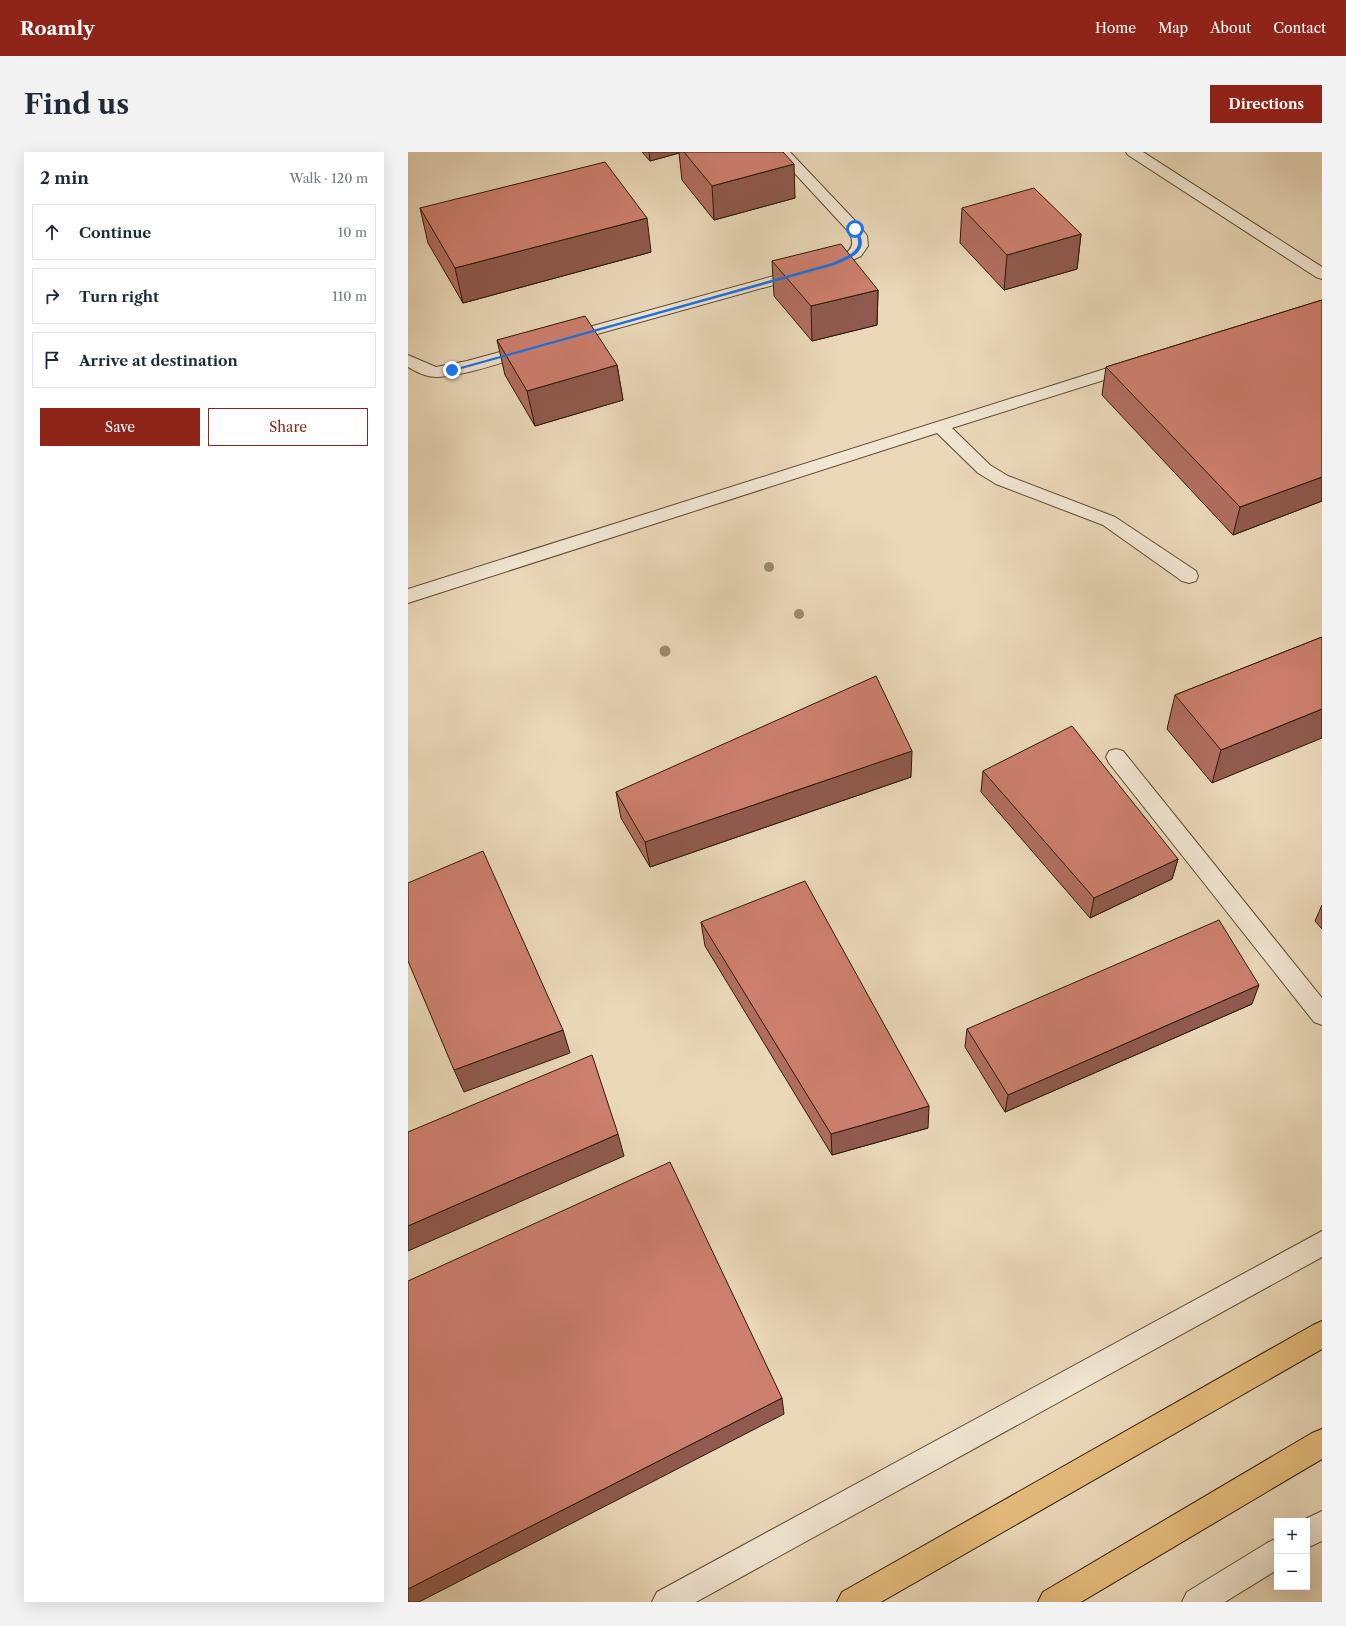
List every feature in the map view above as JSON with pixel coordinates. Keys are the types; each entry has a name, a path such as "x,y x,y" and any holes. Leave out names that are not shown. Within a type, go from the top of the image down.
{"main road":[{"path":"852,1602 1322,1334"},
{"path":"1053,1602 1322,1443"}],"street":[{"path":"408,360 424,369 436,372 463,367 833,264 848,258 858,250 861,242 855,229 782,152"},
{"path":"1133,152 1322,274"},
{"path":"408,596 1150,360"},
{"path":"940,426 984,469 1002,480 1109,521 1189,576"},
{"path":"1116,757 1322,1015"},
{"path":"667,1602 1322,1243"},
{"path":"1310,1532 1322,1525"},
{"path":"1196,1602 1275,1554"}],"building":[{"path":"684,152 783,152 794,164 712,186"},
{"path":"605,162 647,218 455,268 420,208"},
{"path":"1034,188 1081,234 1007,255 962,208"},
{"path":"841,244 878,290 811,306 772,261"},
{"path":"1322,300 1322,477 1240,507 1106,367"},
{"path":"585,316 617,365 527,391 497,340"},
{"path":"1322,637 1322,709 1221,750 1175,695"},
{"path":"876,676 912,751 645,842 616,792"},
{"path":"1072,726 1178,859 1094,898 983,771"},
{"path":"483,851 563,1030 454,1070 408,961 408,883"},
{"path":"805,881 929,1106 831,1134 701,922"},
{"path":"1219,920 1259,985 1008,1095 967,1029"},
{"path":"592,1055 618,1134 408,1226 408,1132"},
{"path":"670,1162 782,1398 408,1589 408,1281"}],"route":[{"path":"452,370 833,264 848,258 858,250 861,242 855,229"}]}
